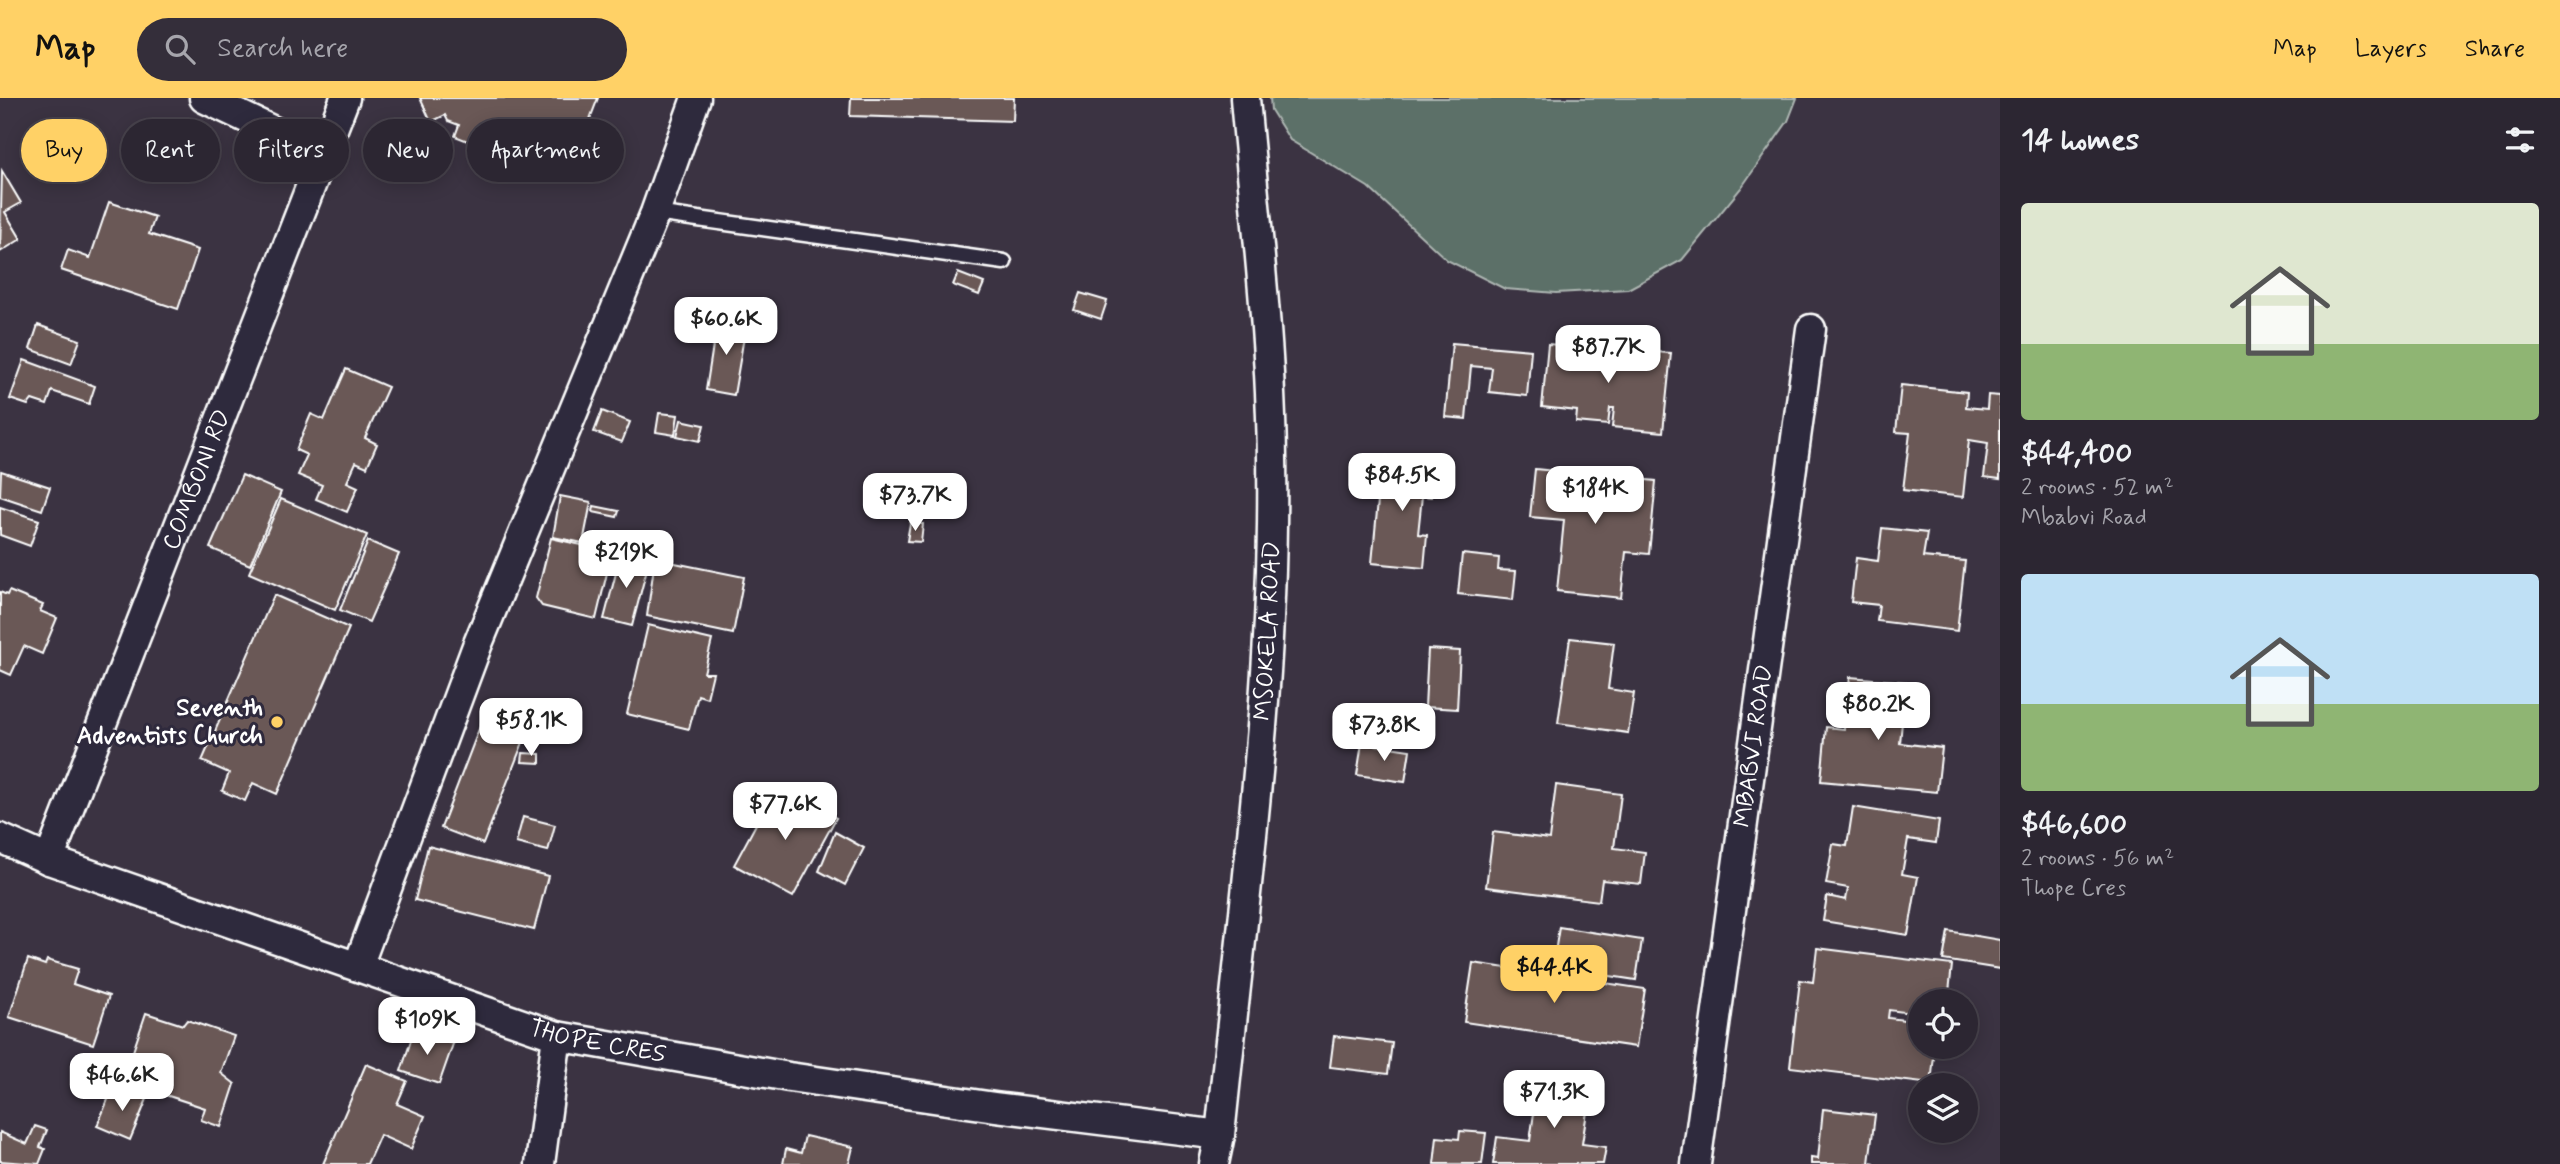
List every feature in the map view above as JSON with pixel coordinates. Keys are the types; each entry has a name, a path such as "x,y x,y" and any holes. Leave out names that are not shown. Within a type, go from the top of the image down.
{"street":[{"path":"204,98 248,119"},
{"name":"COMBONI RD","path":"336,119 345,98"},
{"path":"358,966 497,594 655,213 696,98"},
{"name":"MSOKELA ROAD","path":"1214,1164 1220,1135 1261,727 1270,546 1270,393 1245,98"},
{"name":"COMBONI RD","path":"49,860 311,182"},
{"name":"MBABVI ROAD","path":"1696,1164 1811,328"},
{"name":"THOPE CRES","path":"0,838 49,860 556,1036 789,1077 1220,1135"},
{"path":"541,1164 556,1036"}],"lane":[{"path":"655,213 1004,262"}],"green space":[{"path":"1270,98 1797,98 1788,121 1741,188 1682,260 1628,289 1556,293 1505,289 1447,260 1368,187 1290,140 1271,110"}],"building":[{"path":"420,98 598,98 590,119 467,119 467,141 455,136 459,125 453,123 453,119 447,119 445,115 430,119"},
{"path":"851,98 1014,98 1013,121 850,116"},
{"path":"2,171 21,203 5,212 21,239 0,252"},
{"path":"109,202 155,217 149,234 198,250 178,309 61,270 68,250 90,258"},
{"path":"958,273 984,283 979,295 953,285"},
{"path":"1080,293 1107,301 1101,319 1074,310"},
{"path":"717,320 746,325 734,395 706,390"},
{"path":"38,325 80,340 71,364 30,349"},
{"path":"1584,340 1617,343 1616,350 1671,353 1663,432 1612,427 1614,408 1610,408 1608,425 1576,422 1577,411 1542,407 1548,344 1583,347"},
{"path":"1452,343 1531,350 1527,396 1489,392 1492,368 1471,366 1466,419 1445,417"},
{"path":"24,360 95,386 89,404 52,391 47,405 32,400 28,405 10,399"},
{"path":"346,369 388,387 365,438 377,444 367,467 356,462 347,482 358,487 347,512 316,499 322,485 298,475 307,455 296,450 311,414 324,420"},
{"path":"1901,385 1967,392 1966,407 1987,409 1988,395 2000,396 2000,479 1984,477 1988,443 1969,440 1963,497 1903,490 1910,433 1896,432"},
{"path":"602,411 630,422 622,442 594,432"},
{"path":"659,413 678,415 675,435 656,432"},
{"path":"681,420 704,425 700,441 677,436"},
{"path":"1382,459 1434,464 1431,497 1422,496 1418,534 1427,535 1424,568 1372,563"},
{"path":"1535,469 1656,481 1649,554 1626,552 1621,598 1557,591 1564,520 1530,517"},
{"path":"1,471 50,487 42,510 0,496"},
{"path":"242,475 281,492 250,565 210,548"},
{"path":"560,496 591,502 583,543 553,537"},
{"path":"281,499 367,535 335,610 249,573"},
{"path":"594,506 619,511 617,517 593,512"},
{"path":"0,507 39,520 30,546 0,535"},
{"path":"910,523 923,524 921,542 907,541"},
{"path":"1882,528 1927,533 1923,557 1965,561 1957,631 1877,621 1879,605 1851,602 1856,558 1878,561"},
{"path":"551,538 612,552 596,619 542,606 536,598"},
{"path":"368,541 399,554 369,622 340,610"},
{"path":"621,554 649,561 632,626 604,619"},
{"path":"1462,554 1499,558 1498,570 1516,571 1513,600 1458,594"},
{"path":"655,559 744,577 733,634 647,616"},
{"path":"9,591 43,605 40,611 57,618 42,654 24,646 11,675 0,670 0,592 7,595"},
{"path":"274,595 349,628 277,794 253,783 245,801 222,791 229,773 202,761"},
{"path":"648,625 712,640 704,673 713,673 707,698 698,695 689,729 627,714"},
{"path":"1570,638 1614,643 1608,689 1634,693 1628,733 1558,723"},
{"path":"1428,649 1460,651 1457,709 1425,707"},
{"path":"1850,677 1906,682 1900,743 1942,748 1937,792 1821,781 1826,727 1844,729"},
{"path":"484,716 527,732 483,844 441,828"},
{"path":"1362,743 1410,750 1405,782 1357,775"},
{"path":"523,753 540,754 540,763 522,762"},
{"path":"1556,785 1621,794 1614,848 1645,852 1641,884 1602,880 1599,901 1486,887 1493,832 1549,839"},
{"path":"776,787 836,818 793,897 734,865"},
{"path":"1853,807 1939,821 1936,843 1908,839 1902,874 1918,877 1908,935 1823,921 1827,896 1846,900 1848,888 1826,884 1833,844 1847,846"},
{"path":"523,817 555,825 548,851 516,843"},
{"path":"835,832 864,848 845,885 819,871"},
{"path":"428,846 548,876 534,930 415,900"},
{"path":"1559,927 1642,940 1636,980 1603,975 1604,967 1554,959"},
{"path":"1948,931 2000,940 2000,969 1943,960"},
{"path":"1817,948 1952,965 1949,989 1908,989 1908,1012 1889,1010 1888,1018 1908,1020 1908,1059 1934,1059 1932,1073 1908,1073 1908,1081 1790,1067 1800,980 1813,982"},
{"path":"28,959 45,965 47,960 78,969 73,984 109,996 93,1044 9,1017"},
{"path":"1473,963 1645,989 1636,1047 1464,1022"},
{"path":"146,1013 183,1025 187,1020 234,1036 221,1073 235,1084 221,1127 201,1120 205,1108 123,1081"},
{"path":"414,1031 453,1044 439,1084 401,1071"},
{"path":"1334,1036 1392,1043 1388,1074 1330,1067"},
{"path":"366,1064 407,1081 397,1104 425,1116 411,1149 380,1135 367,1164 323,1164"},
{"path":"1539,1078 1591,1086 1582,1144 1606,1147 1603,1164 1493,1164 1497,1137 1530,1141"},
{"path":"114,1085 147,1099 130,1140 97,1126"},
{"path":"1823,1109 1875,1115 1869,1163 1875,1164 1811,1164 1811,1158 1818,1159"},
{"path":"35,1126 47,1130 40,1147 45,1149 39,1164 0,1161 0,1132 27,1144"},
{"path":"1460,1131 1486,1133 1482,1164 1434,1164 1437,1137 1459,1139"},
{"path":"805,1136 853,1147 849,1164 783,1164 786,1149 801,1153"}],"place":[{"name":"Seventh Adventists Church","path":"277,722"}]}
